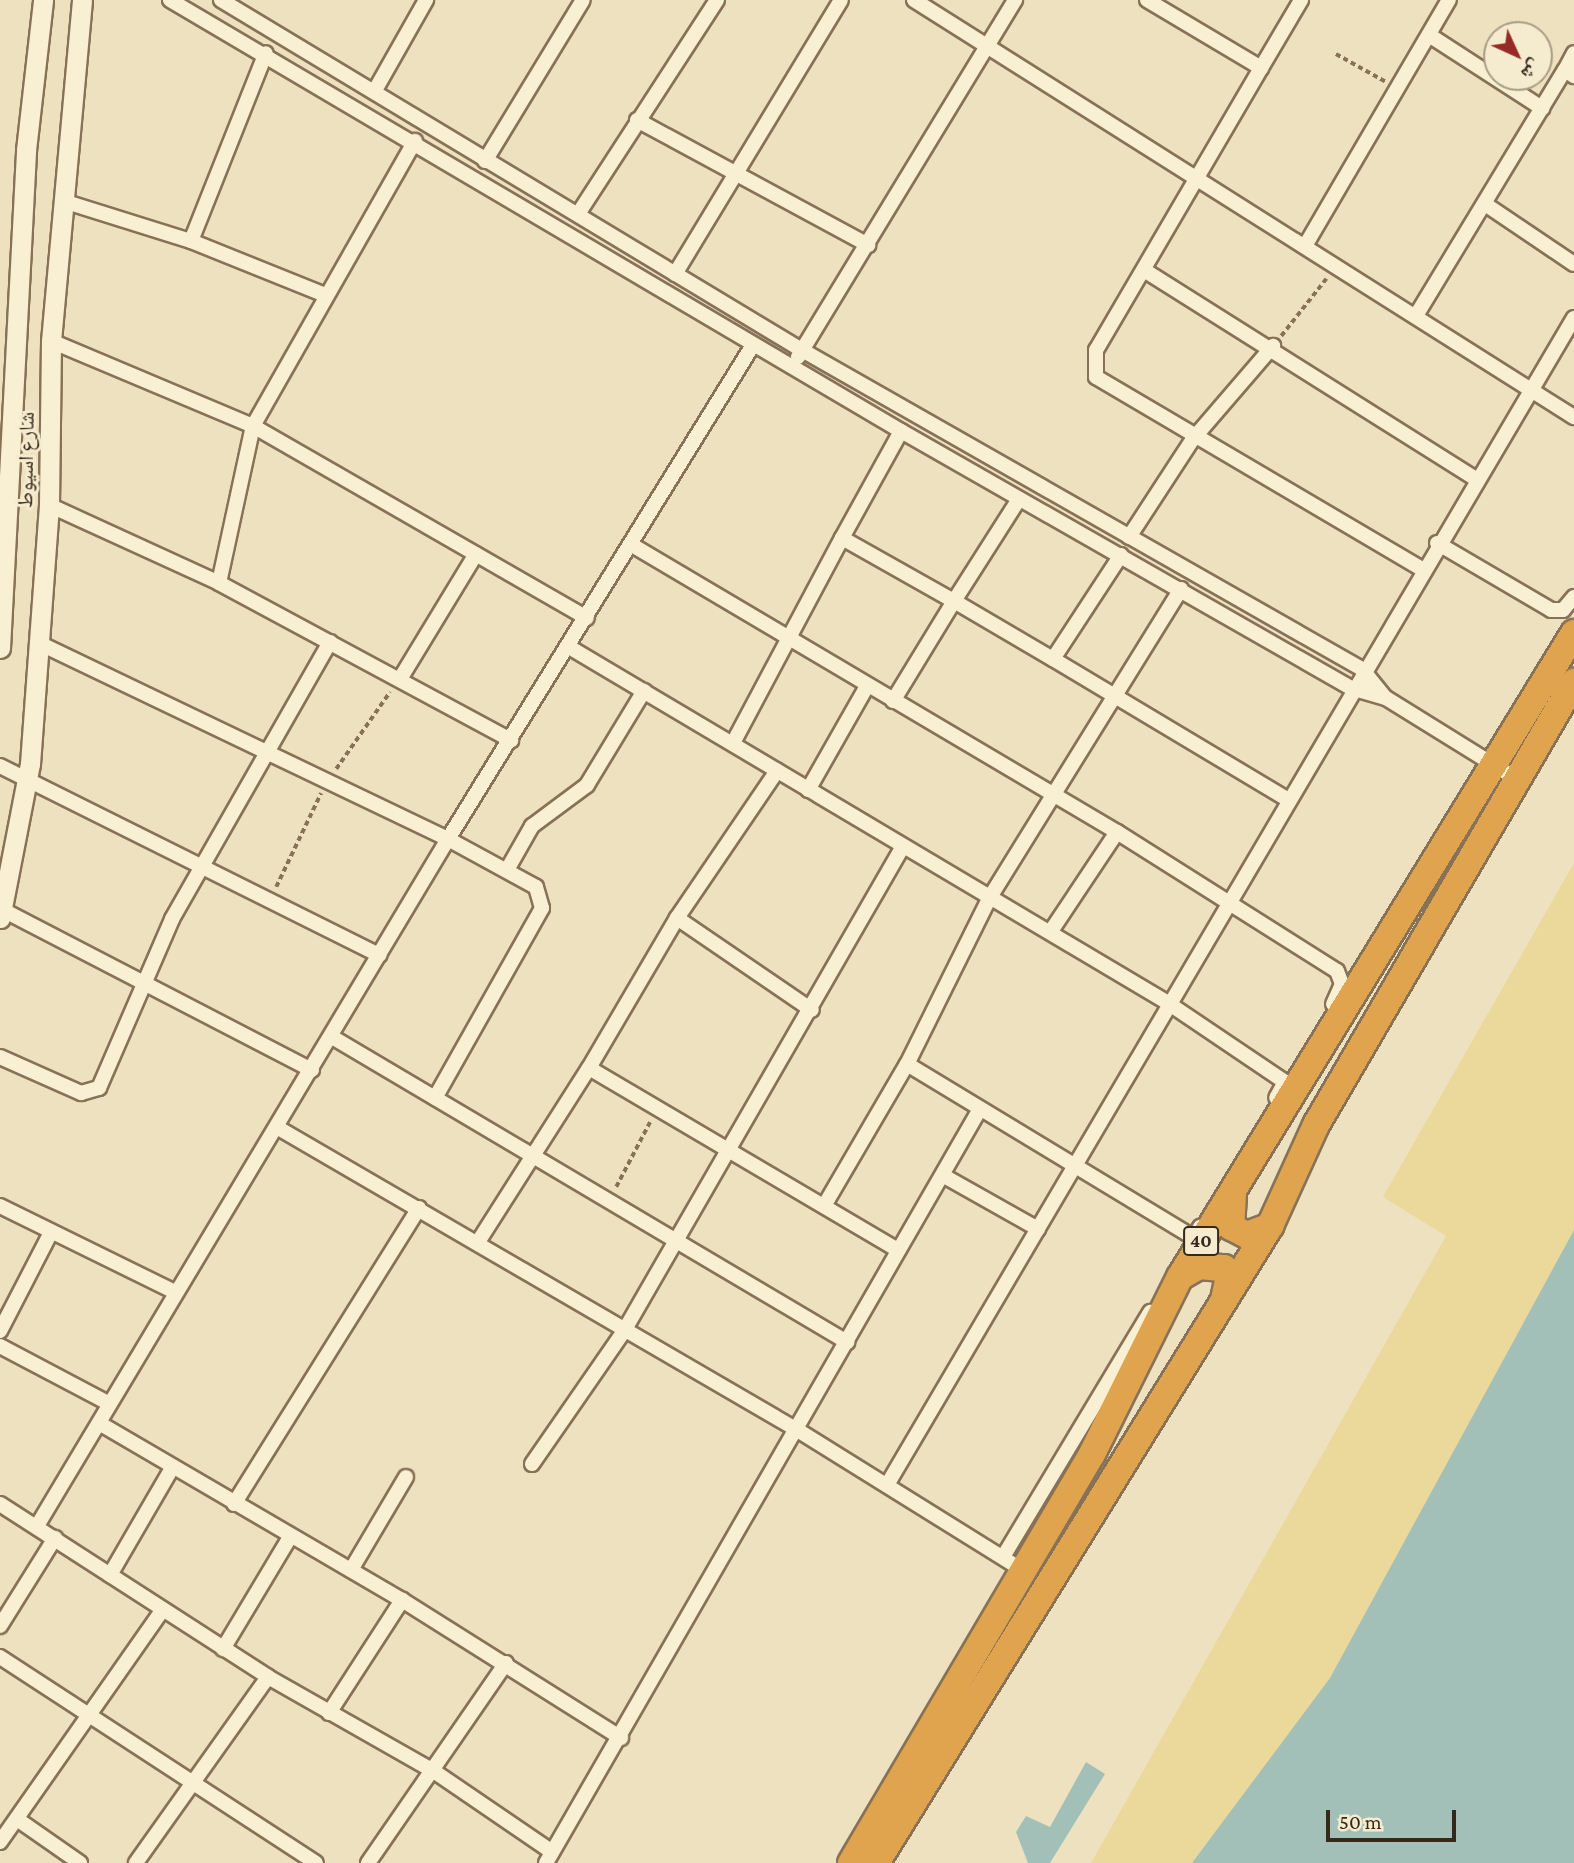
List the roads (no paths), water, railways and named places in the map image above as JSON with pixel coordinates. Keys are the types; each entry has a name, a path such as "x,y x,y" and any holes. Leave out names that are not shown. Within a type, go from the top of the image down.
{"highway":[{"name":"40","path":"866,1859 1013,1563 1092,1454 1180,1277 1574,634"},
{"name":"40","path":"866,1859 1270,1226 1316,1125 1515,778 1574,682"},
{"path":"1237,1182 1228,1209 1231,1227 1247,1235 1270,1226"},
{"path":"1180,1277 1199,1266 1224,1268 1229,1276 1224,1301"}],"street":[{"name":"شارع اسيوط","path":"0,648 8,389 26,150 43,0"},
{"name":"شارع اسيوط","path":"1,914 28,779 49,505 51,341 82,0"},
{"path":"170,0 266,53 901,431 1351,688 1386,698 1494,762 1515,778"},
{"path":"220,0 802,350 1362,669 1386,698"},
{"path":"374,92 426,0"},
{"path":"485,161 583,0"},
{"path":"578,214 717,0"},
{"path":"675,274 841,0"},
{"path":"914,0 1336,266 1417,314 1574,417"},
{"path":"791,367 868,245 1015,0"},
{"path":"1301,0 1195,175 1144,270 1096,350 1092,367 1102,383 1193,439 1422,569"},
{"path":"1305,246 1449,0"},
{"path":"1153,2 1261,68"},
{"path":"1429,35 1542,108"},
{"path":"191,240 266,53"},
{"path":"1417,314 1542,108 1569,73 1574,54"},
{"path":"637,120 868,245"},
{"path":"219,583 253,426 325,295 415,141"},
{"path":"63,201 191,240 325,295"},
{"path":"1485,204 1574,264"},
{"path":"1144,270 1273,346 1476,479"},
{"path":"887,1485 1077,1164 1167,1003 1289,800 1362,669 1574,318"},
{"path":"51,341 253,426 587,618"},
{"path":"37,1526 175,1292 280,1129 448,839 587,618 753,345"},
{"path":"1129,537 1193,439 1273,346"},
{"path":"733,743 901,431"},
{"path":"893,701 1019,499"},
{"path":"49,505 219,583 511,740"},
{"path":"842,538 1053,659 1289,800"},
{"path":"1437,543 1551,610 1563,610 1574,597"},
{"path":"280,1129 799,1431 1013,1563 1194,1238 1340,992 1340,977 1056,791 866,688 632,545"},
{"path":"400,679 476,554"},
{"path":"1053,659 1121,555"},
{"path":"824,1206 907,1064 991,895 1181,589"},
{"path":"0,1057 81,1093 96,1090 141,982 201,867 330,642"},
{"path":"38,643 448,839 536,887 541,908 435,1098"},
{"path":"569,647 733,743 902,848 991,895 1051,931 1167,1003 1285,1082"},
{"path":"808,790 866,688"},
{"path":"507,870 532,827 587,785 644,691"},
{"path":"0,766 379,955"},
{"path":"478,1242 589,1068 677,918 777,771"},
{"path":"1051,931 1117,832"},
{"path":"533,1464 624,1331 812,1010 902,848"},
{"path":"1,914 312,1070"},
{"path":"677,918 812,1010"},
{"path":"332,1037 847,1342"},
{"path":"907,1064 1077,1164 1194,1238"},
{"path":"589,1068 898,1250"},
{"path":"0,1504 268,1677 432,1770 549,1858 799,1431 898,1250 944,1176 980,1109"},
{"path":"944,1176 1038,1229"},
{"path":"0,1206 175,1292"},
{"path":"234,1504 419,1208"},
{"path":"0,1331 51,1232"},
{"path":"0,1346 110,1404"},
{"path":"99,1423 402,1600 621,1738"},
{"path":"110,1575 172,1468"},
{"path":"351,1570 406,1477"},
{"path":"223,1649 290,1537"},
{"path":"0,1626 54,1538"},
{"path":"329,1713 402,1600"},
{"path":"0,1842 162,1611"},
{"path":"0,1657 88,1719 316,1863"},
{"path":"368,1863 506,1664"},
{"path":"136,1863 194,1786 268,1677"},
{"path":"17,1819 80,1863"}],"water":[{"path":"1574,1230 1574,1863 1192,1863 1330,1678"},
{"path":"1086,1762 1105,1774 1050,1863 1028,1863 1016,1832 1026,1816 1050,1827"}]}
